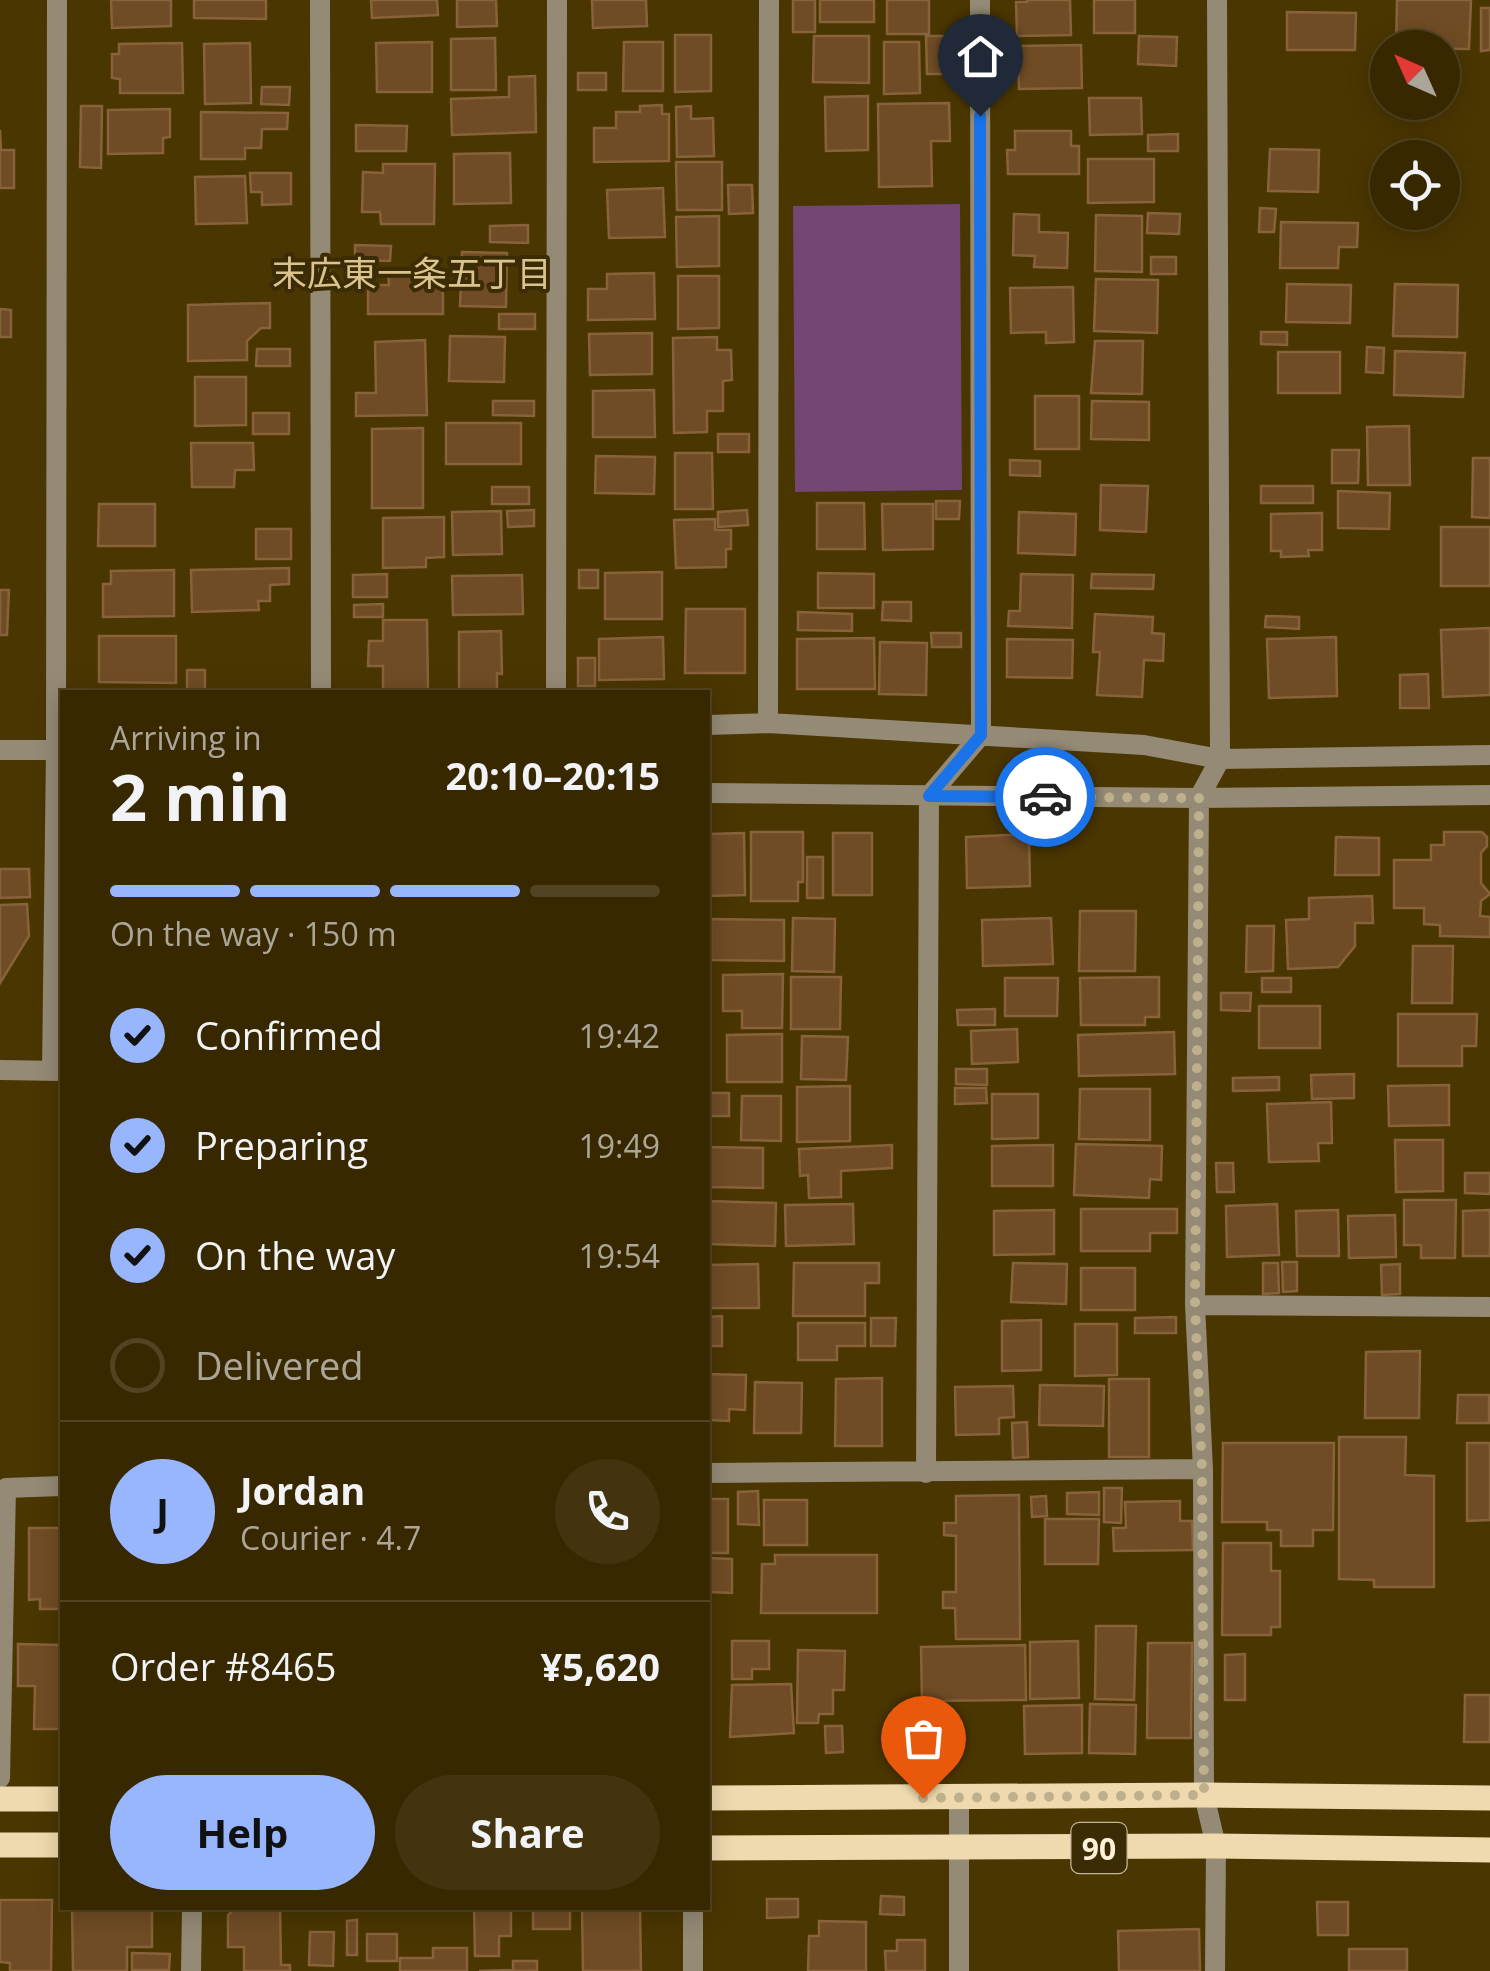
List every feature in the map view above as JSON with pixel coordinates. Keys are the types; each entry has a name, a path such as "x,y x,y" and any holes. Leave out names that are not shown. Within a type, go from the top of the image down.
{"main road":[{"path":"0,1800 60,1798"},
{"name":"90","path":"710,1798 1490,1798"},
{"path":"0,1846 60,1845"},
{"name":"90","path":"710,1848 1216,1846 1490,1850"}],"street":[{"path":"0,1070 57,1071 57,0"},
{"path":"320,0 322,690"},
{"path":"556,0 556,690"},
{"path":"768,722 769,0"},
{"path":"926,1473 929,796 981,735 980,0"},
{"path":"1215,1971 1216,1846 1204,1795 1202,1470 1195,1305 1199,798 1220,759 1217,0"},
{"path":"710,725 768,722 981,735 1144,746 1220,759 1490,756"},
{"path":"0,750 59,750"},
{"path":"710,793 1199,798 1490,796"},
{"path":"1195,1305 1490,1307"},
{"path":"710,1473 1202,1470"},
{"path":"0,1778 6,1488 60,1486"},
{"path":"959,1798 959,1971"},
{"path":"192,1910 192,1971"},
{"path":"693,1910 693,1971"}],"shaded area":[{"path":"960,204 962,490 795,492 793,206"}],"building":[{"path":"111,0 171,0 171,26 112,28"},
{"path":"194,0 266,0 266,19 194,18"},
{"path":"371,0 437,0 438,15 372,18"},
{"path":"457,0 496,0 497,26 457,27"},
{"path":"592,0 646,0 647,26 593,28"},
{"path":"793,0 815,0 815,32 793,32"},
{"path":"820,0 874,0 874,22 820,22"},
{"path":"887,0 929,0 929,34 887,34"},
{"path":"1070,0 1071,35 1017,36 1016,2"},
{"path":"1094,0 1135,0 1135,33 1094,33"},
{"path":"1397,0 1471,0 1469,49 1460,49 1460,30 1396,30"},
{"path":"1481,8 1490,8 1490,50 1481,51"},
{"path":"1287,12 1356,13 1355,50 1287,50"},
{"path":"675,35 711,35 711,91 675,92"},
{"path":"814,36 869,36 869,83 813,82"},
{"path":"926,36 960,36 961,74 927,74"},
{"path":"1139,36 1177,37 1176,66 1138,64"},
{"path":"495,38 496,90 451,90 451,39"},
{"path":"432,42 432,92 377,92 376,43"},
{"path":"624,42 663,42 663,91 623,91"},
{"path":"884,42 919,42 920,93 884,94"},
{"path":"182,43 183,93 120,93 120,79 112,78 112,54 119,54 119,44"},
{"path":"250,43 251,103 205,104 204,44"},
{"path":"1081,45 1082,88 1019,89 1018,46"},
{"path":"578,73 606,73 606,90 578,90"},
{"path":"535,76 536,132 452,135 451,99 509,97 509,77"},
{"path":"262,87 290,87 289,105 261,104"},
{"path":"868,96 868,150 826,151 825,97"},
{"path":"1089,98 1141,98 1142,134 1090,135"},
{"path":"949,103 950,141 931,141 932,186 879,187 878,104"},
{"path":"662,105 662,114 669,114 669,161 594,162 594,128 616,128 616,112 640,112 640,106"},
{"path":"81,106 102,106 101,168 80,167"},
{"path":"691,106 691,119 713,118 714,156 677,157 676,107"},
{"path":"170,109 170,137 163,138 163,153 108,154 108,110"},
{"path":"201,112 288,113 287,129 262,129 261,148 245,148 245,159 201,159"},
{"path":"356,125 407,126 406,151 356,151"},
{"path":"0,130 1,150 14,150 14,188 0,188"},
{"path":"1015,131 1071,131 1071,146 1079,146 1079,174 1008,174 1007,150 1015,150"},
{"path":"1178,134 1178,151 1148,151 1148,135"},
{"path":"1270,149 1319,150 1318,192 1268,191"},
{"path":"510,153 511,203 454,204 454,154"},
{"path":"1088,159 1154,159 1154,202 1088,203"},
{"path":"676,162 722,162 722,210 677,210"},
{"path":"383,164 435,164 434,224 381,224 380,212 362,212 363,172 383,173"},
{"path":"250,173 291,173 291,204 262,205 262,192 251,192"},
{"path":"245,176 247,223 196,224 195,177"},
{"path":"728,185 752,185 753,213 729,214"},
{"path":"663,188 665,237 609,238 607,190"},
{"path":"1260,208 1276,209 1274,232 1259,232"},
{"path":"1148,213 1180,214 1179,234 1147,233"},
{"path":"1014,214 1039,215 1039,232 1068,233 1067,268 1034,267 1035,256 1013,255"},
{"path":"1096,215 1142,216 1142,272 1095,271"},
{"path":"719,216 719,266 677,267 676,217"},
{"path":"1281,222 1358,223 1357,247 1339,247 1338,268 1280,268"},
{"path":"528,225 528,243 490,242 490,226"},
{"path":"355,245 391,246 390,261 355,260"},
{"path":"462,252 507,253 506,307 460,306"},
{"path":"1151,257 1176,257 1176,274 1151,274"},
{"path":"654,273 655,319 588,320 588,289 607,289 607,274"},
{"path":"388,274 443,274 443,314 368,314 368,285 389,285"},
{"path":"678,276 719,276 719,328 678,329"},
{"path":"1096,279 1158,280 1157,333 1094,331"},
{"path":"1287,284 1351,285 1350,323 1286,322"},
{"path":"1395,284 1458,285 1457,337 1393,336"},
{"path":"1073,287 1074,342 1046,343 1046,332 1011,333 1010,288"},
{"path":"270,303 270,328 261,328 247,341 247,360 188,361 188,305"},
{"path":"0,309 11,310 11,337 0,337"},
{"path":"499,314 535,314 535,329 499,329"},
{"path":"1261,332 1287,332 1287,345 1261,344"},
{"path":"652,333 652,374 590,375 589,334"},
{"path":"450,336 505,337 504,382 449,381"},
{"path":"717,337 717,350 731,350 732,380 723,381 723,411 707,411 707,432 674,433 673,338"},
{"path":"425,340 427,415 356,416 356,393 376,393 375,342"},
{"path":"1095,341 1143,341 1142,394 1091,393"},
{"path":"1367,347 1384,348 1383,373 1366,372"},
{"path":"257,349 290,349 290,366 256,366"},
{"path":"1395,351 1465,353 1463,397 1394,395"},
{"path":"1278,352 1340,352 1340,393 1278,393"},
{"path":"195,377 246,377 246,425 195,426"},
{"path":"654,390 655,437 593,437 593,391"},
{"path":"1035,396 1079,396 1079,449 1035,449"},
{"path":"493,401 534,401 534,416 493,415"},
{"path":"1092,401 1149,402 1149,440 1091,439"},
{"path":"253,413 289,413 289,434 253,434"},
{"path":"446,423 521,423 521,464 446,464"},
{"path":"1409,426 1410,485 1368,485 1367,427"},
{"path":"423,428 423,508 372,508 372,429"},
{"path":"718,434 749,434 749,452 718,452"},
{"path":"191,443 253,443 254,470 235,470 234,487 192,487"},
{"path":"1332,450 1359,450 1358,483 1332,483"},
{"path":"675,453 712,453 713,509 675,509"},
{"path":"596,456 655,457 654,494 595,493"},
{"path":"1473,458 1490,458 1490,518 1472,517"},
{"path":"1010,460 1040,461 1040,476 1010,475"},
{"path":"1101,485 1148,486 1146,532 1100,530"},
{"path":"1261,486 1313,486 1313,503 1261,503"},
{"path":"492,487 529,487 529,504 492,504"},
{"path":"1338,491 1390,493 1389,529 1338,528"},
{"path":"936,501 960,501 959,519 936,519"},
{"path":"817,503 864,503 865,549 817,549"},
{"path":"99,504 155,504 155,546 98,546"},
{"path":"882,504 933,504 933,549 883,550"},
{"path":"534,510 534,526 508,527 507,511"},
{"path":"747,510 748,525 718,527 718,512"},
{"path":"501,511 502,554 453,555 452,512"},
{"path":"1019,512 1076,514 1075,555 1018,553"},
{"path":"1322,513 1322,550 1308,550 1309,556 1281,557 1281,551 1271,551 1271,514"},
{"path":"444,517 444,557 426,558 426,567 383,568 383,518"},
{"path":"715,519 715,530 731,530 726,567 676,568 674,520"},
{"path":"1441,527 1490,527 1490,586 1441,586"},
{"path":"256,529 291,529 291,559 256,559"},
{"path":"289,568 289,584 270,585 270,601 258,601 259,610 192,612 191,570"},
{"path":"174,570 174,616 103,617 103,584 111,584 111,571"},
{"path":"579,570 598,570 598,588 579,588"},
{"path":"662,572 662,619 605,619 605,573"},
{"path":"818,573 874,574 874,608 818,608"},
{"path":"387,574 387,597 353,597 353,575"},
{"path":"1021,574 1073,575 1072,628 1008,626 1009,611 1020,611"},
{"path":"1092,574 1154,575 1153,589 1091,588"},
{"path":"522,575 523,614 453,615 452,576"},
{"path":"0,590 9,590 7,635 0,635"},
{"path":"883,602 911,602 911,621 882,620"},
{"path":"383,604 383,617 354,617 354,605"},
{"path":"686,609 745,609 745,673 685,673"},
{"path":"798,612 852,614 852,631 798,630"},
{"path":"1095,614 1153,617 1152,633 1164,634 1163,661 1144,660 1142,697 1097,695 1100,652 1093,652"},
{"path":"1266,616 1299,617 1299,629 1265,627"},
{"path":"383,620 427,620 428,690 383,689 383,666 368,666 369,641 383,641"},
{"path":"1490,628 1490,695 1443,697 1441,630"},
{"path":"501,631 502,674 497,673 497,690 459,690 459,632"},
{"path":"931,633 961,633 961,647 932,647"},
{"path":"99,636 176,636 176,683 99,682"},
{"path":"663,637 664,679 599,680 599,639"},
{"path":"1336,637 1337,696 1269,698 1267,639"},
{"path":"874,638 875,689 797,689 797,639"},
{"path":"1007,639 1073,640 1072,678 1007,677"},
{"path":"880,642 927,643 926,695 879,694"},
{"path":"578,658 595,658 595,686 578,686"},
{"path":"187,670 205,670 205,690 187,690"},
{"path":"1428,674 1429,708 1400,708 1400,675"},
{"path":"751,832 803,832 803,882 798,882 798,901 751,901"},
{"path":"1444,832 1482,832 1487,837 1487,846 1481,853 1481,883 1490,894 1481,901 1480,916 1490,917 1490,937 1440,936 1440,925 1424,924 1424,908 1394,908 1394,860 1431,860 1431,845 1444,845"},
{"path":"744,833 745,895 710,896 710,834"},
{"path":"833,833 872,833 872,895 833,895"},
{"path":"1029,834 1030,886 967,888 966,837"},
{"path":"1336,837 1379,838 1379,875 1335,875"},
{"path":"807,857 823,857 823,898 807,898"},
{"path":"0,869 29,869 30,897 0,898"},
{"path":"1372,896 1373,923 1355,923 1355,946 1338,967 1288,969 1286,920 1309,919 1309,898"},
{"path":"27,904 29,936 0,983 0,905"},
{"path":"1080,911 1136,911 1135,971 1079,971"},
{"path":"793,918 835,919 834,972 792,971"},
{"path":"1051,918 1053,964 983,966 982,920"},
{"path":"711,919 784,920 784,961 711,960"},
{"path":"1247,926 1274,926 1273,971 1246,972"},
{"path":"1413,946 1453,946 1452,1003 1412,1003"},
{"path":"783,974 782,1028 742,1028 742,1011 723,1011 723,975"},
{"path":"791,977 841,977 840,1029 791,1029"},
{"path":"1159,977 1159,1017 1145,1017 1145,1025 1081,1025 1080,978"},
{"path":"1005,978 1058,978 1057,1016 1005,1016"},
{"path":"1262,978 1291,978 1291,992 1262,992"},
{"path":"1221,993 1251,993 1250,1011 1221,1010"},
{"path":"1259,1006 1320,1006 1320,1048 1259,1048"},
{"path":"995,1009 995,1025 958,1025 957,1010"},
{"path":"1398,1014 1477,1014 1476,1046 1462,1046 1462,1066 1398,1066"},
{"path":"1017,1029 1018,1062 972,1064 971,1031"},
{"path":"1174,1032 1175,1074 1079,1076 1078,1035"},
{"path":"782,1034 782,1082 727,1082 727,1035"},
{"path":"802,1036 848,1037 846,1080 801,1079"},
{"path":"956,1069 987,1069 987,1085 956,1084"},
{"path":"1354,1074 1354,1098 1312,1099 1311,1075"},
{"path":"1279,1077 1279,1090 1233,1091 1233,1078"},
{"path":"1449,1085 1449,1125 1389,1126 1388,1086"},
{"path":"850,1086 850,1141 797,1142 797,1087"},
{"path":"955,1088 986,1088 987,1103 955,1104"},
{"path":"1080,1089 1150,1089 1150,1140 1079,1139"},
{"path":"710,1093 729,1093 729,1116 710,1116"},
{"path":"992,1094 1038,1094 1038,1138 992,1139"},
{"path":"742,1096 781,1096 781,1141 741,1140"},
{"path":"1331,1102 1332,1143 1318,1143 1319,1161 1269,1162 1267,1104"},
{"path":"1395,1140 1443,1140 1443,1191 1396,1192"},
{"path":"1076,1144 1162,1146 1161,1180 1150,1179 1149,1198 1074,1195"},
{"path":"892,1145 892,1168 841,1171 841,1197 809,1198 808,1175 800,1176 799,1149"},
{"path":"1053,1145 1053,1186 992,1186 992,1146"},
{"path":"710,1147 763,1148 763,1188 710,1187"},
{"path":"1216,1163 1233,1163 1234,1192 1217,1192"},
{"path":"1465,1173 1490,1173 1490,1194 1465,1193"},
{"path":"1404,1200 1456,1200 1455,1258 1421,1258 1421,1245 1404,1245"},
{"path":"710,1201 776,1203 775,1246 710,1244"},
{"path":"853,1204 854,1244 786,1246 785,1205"},
{"path":"1277,1204 1279,1255 1227,1257 1226,1206"},
{"path":"1081,1209 1177,1209 1177,1233 1150,1233 1150,1251 1081,1251"},
{"path":"1054,1210 1054,1254 994,1255 994,1211"},
{"path":"1338,1210 1339,1256 1297,1256 1296,1211"},
{"path":"1490,1210 1490,1256 1463,1256 1463,1211"},
{"path":"1395,1215 1396,1257 1349,1258 1348,1216"},
{"path":"1282,1262 1297,1262 1297,1291 1283,1292"},
{"path":"794,1263 879,1263 879,1283 865,1283 865,1316 793,1316"},
{"path":"1013,1263 1067,1264 1066,1304 1011,1302"},
{"path":"1263,1263 1278,1263 1279,1293 1263,1294"},
{"path":"758,1264 759,1308 710,1308 710,1265"},
{"path":"1400,1264 1400,1294 1382,1295 1381,1265"},
{"path":"1081,1268 1135,1268 1135,1310 1081,1310"},
{"path":"722,1316 722,1346 710,1346 710,1317"},
{"path":"1176,1317 1176,1333 1135,1333 1135,1318"},
{"path":"871,1318 896,1318 895,1346 871,1346"},
{"path":"1041,1320 1041,1370 1002,1371 1002,1321"},
{"path":"798,1323 865,1323 865,1346 837,1346 837,1360 798,1360"},
{"path":"1075,1324 1117,1324 1117,1375 1075,1376"},
{"path":"1420,1351 1419,1418 1365,1418 1366,1352"},
{"path":"710,1374 746,1375 745,1410 729,1409 729,1421 710,1420"},
{"path":"882,1378 882,1446 835,1446 836,1379"},
{"path":"1109,1379 1149,1379 1149,1457 1109,1457"},
{"path":"755,1382 802,1383 801,1433 754,1433"},
{"path":"1040,1385 1104,1386 1103,1426 1039,1425"},
{"path":"1013,1386 1014,1417 999,1418 999,1434 956,1435 955,1387"},
{"path":"1458,1395 1489,1395 1489,1423 1457,1423"},
{"path":"1027,1422 1028,1457 1013,1458 1012,1423"},
{"path":"1339,1437 1406,1437 1405,1475 1434,1476 1434,1587 1374,1587 1374,1580 1339,1579"},
{"path":"1223,1443 1334,1443 1333,1530 1313,1530 1313,1546 1281,1546 1281,1530 1267,1530 1267,1522 1222,1522"},
{"path":"1467,1443 1490,1443 1490,1520 1467,1521"},
{"path":"1104,1488 1122,1488 1121,1523 1104,1522"},
{"path":"758,1491 759,1525 738,1524 738,1492"},
{"path":"1099,1492 1099,1515 1067,1514 1067,1493"},
{"path":"1019,1495 1020,1639 956,1639 955,1608 943,1608 943,1592 956,1592 956,1536 944,1535 944,1523 956,1523 956,1496"},
{"path":"1046,1496 1047,1516 1032,1517 1031,1497"},
{"path":"710,1499 728,1499 728,1553 710,1553"},
{"path":"764,1500 807,1500 807,1545 764,1545"},
{"path":"1180,1501 1180,1521 1192,1521 1193,1550 1114,1551 1113,1528 1126,1528 1125,1502"},
{"path":"1045,1519 1099,1519 1098,1564 1045,1564"},
{"path":"29,1528 60,1528 60,1609 40,1609 40,1599 29,1600"},
{"path":"1223,1543 1271,1543 1271,1571 1280,1571 1280,1627 1271,1627 1271,1635 1222,1635"},
{"path":"775,1555 877,1555 877,1613 761,1613 762,1564 775,1564"},
{"path":"710,1558 732,1559 732,1593 710,1592"},
{"path":"1096,1626 1136,1626 1134,1700 1095,1699"},
{"path":"732,1641 769,1641 769,1669 752,1669 752,1679 732,1679"},
{"path":"1078,1641 1079,1698 1030,1699 1030,1642"},
{"path":"1148,1643 1192,1643 1191,1738 1147,1738"},
{"path":"18,1644 60,1645 60,1729 34,1729 35,1686 18,1686"},
{"path":"1025,1645 1026,1700 922,1701 921,1647"},
{"path":"798,1650 845,1651 844,1690 833,1690 833,1714 819,1714 818,1723 797,1723"},
{"path":"1245,1654 1245,1700 1225,1700 1225,1655"},
{"path":"791,1684 794,1733 730,1737 732,1685"},
{"path":"1465,1695 1490,1695 1490,1742 1464,1742"},
{"path":"1090,1704 1136,1705 1135,1754 1089,1753"},
{"path":"1082,1705 1082,1753 1025,1754 1024,1706"},
{"path":"825,1726 842,1726 843,1752 826,1753"},
{"path":"881,1896 904,1897 904,1915 880,1914"},
{"path":"767,1899 798,1899 798,1917 767,1918"},
{"path":"0,1900 52,1900 51,1971 10,1971 10,1963 0,1962"},
{"path":"1317,1902 1348,1902 1348,1935 1318,1935"},
{"path":"72,1910 152,1910 152,1947 127,1947 127,1971 73,1971"},
{"path":"234,1910 280,1910 281,1965 290,1965 290,1971 244,1971 244,1947 228,1947 228,1915"},
{"path":"474,1910 511,1910 511,1936 499,1936 499,1956 475,1956"},
{"path":"533,1910 570,1910 570,1929 533,1929"},
{"path":"582,1910 640,1910 641,1971 583,1971"},
{"path":"357,1920 357,1955 347,1955 347,1921"},
{"path":"819,1921 866,1922 866,1971 808,1971 809,1936 819,1936"},
{"path":"1199,1929 1200,1971 1119,1971 1118,1931"},
{"path":"310,1932 334,1932 333,1966 309,1965"},
{"path":"367,1934 397,1934 397,1961 367,1961"},
{"path":"897,1940 925,1940 925,1971 886,1971 885,1951 897,1951"},
{"path":"433,1948 467,1948 467,1971 400,1971 400,1958 433,1958"},
{"path":"1349,1949 1407,1949 1407,1971 1349,1971"},
{"path":"132,1953 170,1954 169,1970 132,1970"},
{"path":"513,1961 537,1961 537,1971 479,1971 513,1970"}],"way so far":[{"path":"923,1798 1204,1795 1202,1470 1195,1305 1199,798 1045,797"}],"district":[{"name":"末広東一条五丁目","path":"412,272"}],"route":[{"path":"980,116 981,735 929,796 1045,797"}]}
